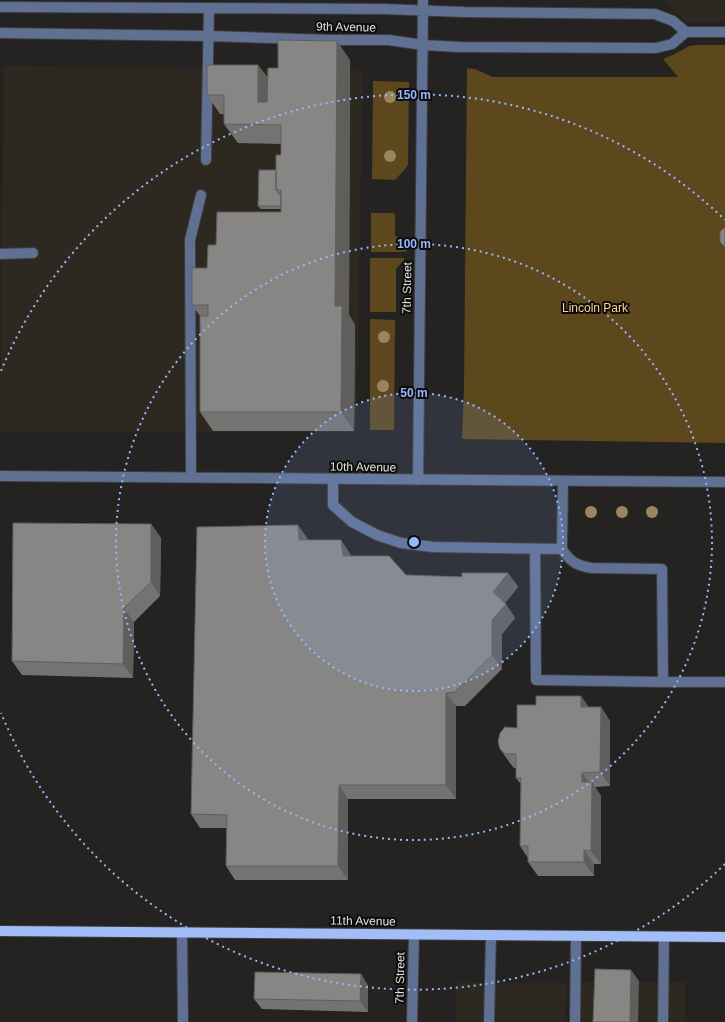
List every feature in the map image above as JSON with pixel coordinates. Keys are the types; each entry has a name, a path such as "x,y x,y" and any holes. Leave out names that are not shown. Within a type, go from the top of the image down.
{"main road":[{"name":"11th Avenue","path":"0,931 725,937"}],"street":[{"name":"7th Street","path":"418,480 423,0"},
{"name":"9th Avenue","path":"0,7 28,3 655,14 673,21 686,32 672,44 656,48 459,47 423,45 389,40 0,33"},
{"path":"203,5 209,36 206,160"},
{"path":"686,32 725,32"},
{"path":"191,478 190,240 201,195"},
{"path":"0,254 33,253"},
{"name":"10th Avenue","path":"0,476 725,482"},
{"path":"333,479 333,504 352,522 377,535 401,543 433,548 562,549"},
{"path":"563,481 562,549 567,557 583,567 662,569 663,682"},
{"path":"535,549 536,680 725,682"},
{"path":"182,932 183,1022"},
{"name":"7th Street","path":"412,1022 414,935"},
{"path":"489,1022 491,935"},
{"path":"575,1022 576,936"},
{"path":"664,937 664,1022"}],"shaded area":[{"path":"665,0 725,0 725,21 706,23 686,22"},
{"path":"4,66 363,71 356,432 0,432"},
{"path":"580,982 685,982 685,1022 579,1022"},
{"path":"456,983 566,983 565,1022 456,1022"}],"green space":[{"name":"Lincoln Park","path":"725,45 725,443 462,439 464,387 467,68 475,69 493,77 678,77 663,59 689,46"},
{"path":"373,81 409,82 408,164 395,180 372,179"},
{"path":"371,213 395,214 395,235 407,247 407,251 371,252"},
{"path":"370,258 404,258 404,262 401,263 396,269 396,312 370,312"},
{"path":"370,319 395,320 394,430 370,430"}],"building":[{"path":"278,40 337,41 335,306 342,306 341,412 200,412 200,316 208,316 208,305 192,305 192,268 207,268 208,245 216,245 217,212 281,212 281,190 276,190 276,155 281,155 281,125 224,124 224,95 207,95 207,65 258,65 258,102 267,102 268,68 278,68"},
{"path":"259,170 276,170 276,190 281,197 281,206 258,206"},
{"path":"725,227 725,247 720,242 720,232"},
{"path":"13,523 151,524 151,582 124,608 123,664 12,661"},
{"path":"298,525 299,540 341,540 343,556 389,556 406,575 462,577 462,573 508,573 493,592 506,604 492,620 492,655 455,692 446,693 446,785 339,785 338,866 226,866 227,815 191,814 197,527"},
{"path":"536,696 581,696 581,707 601,707 600,772 582,773 582,782 592,782 591,851 584,850 584,862 528,862 528,846 520,846 521,778 516,778 516,754 505,754 500,749 498,742 500,733 505,727 517,728 517,705 536,705"},
{"path":"595,969 631,970 630,1022 593,1022"},
{"path":"255,972 361,974 360,1001 254,999"}]}
